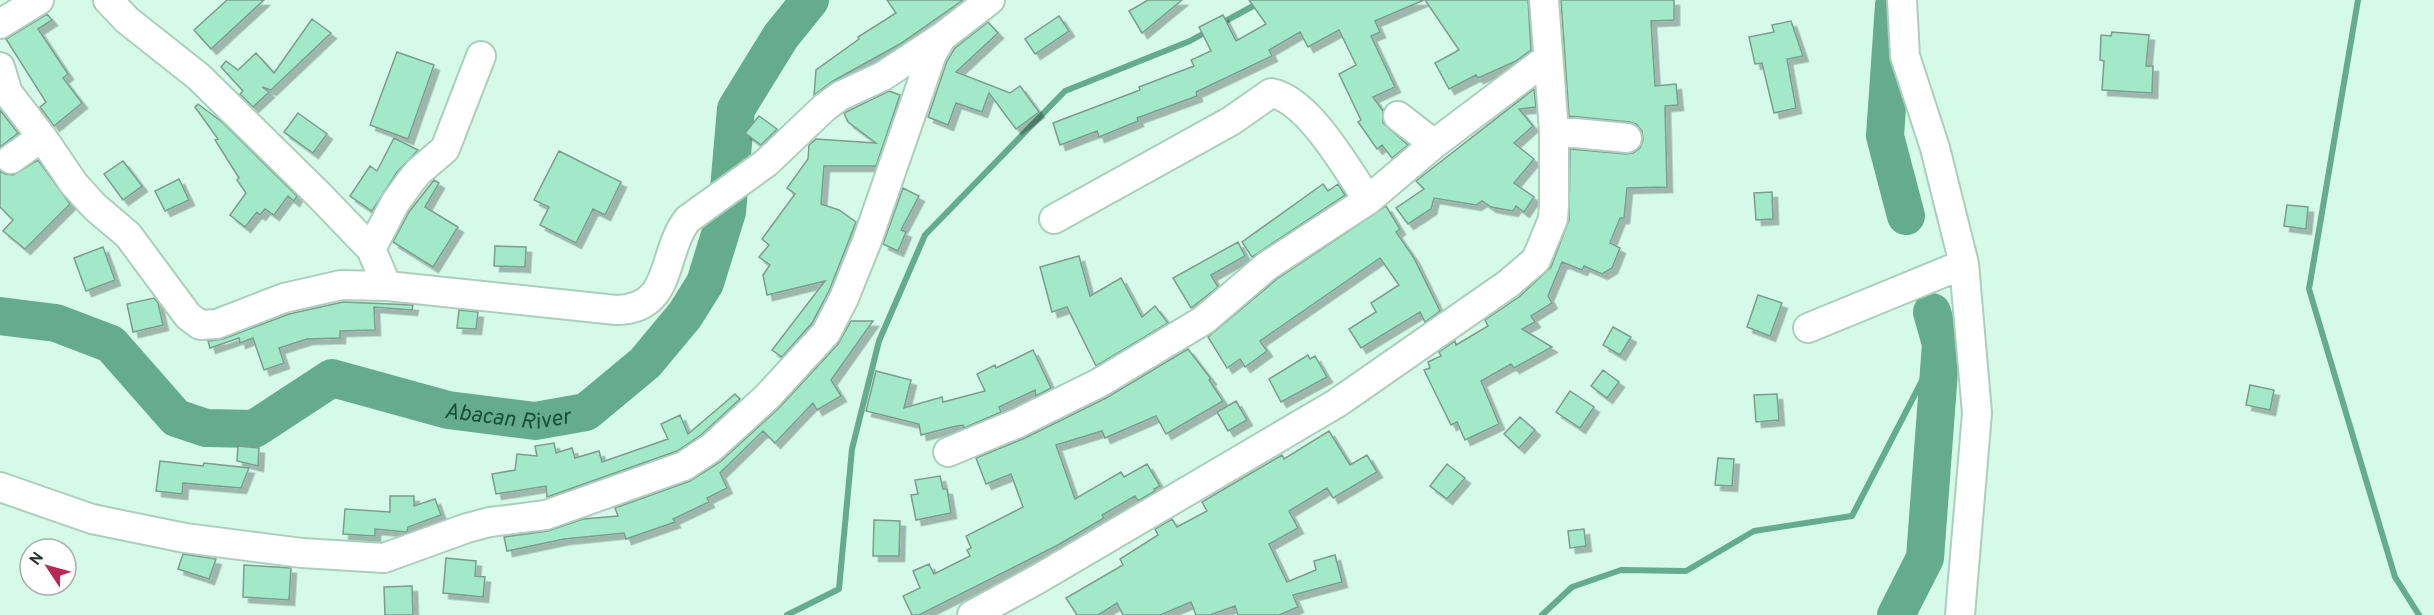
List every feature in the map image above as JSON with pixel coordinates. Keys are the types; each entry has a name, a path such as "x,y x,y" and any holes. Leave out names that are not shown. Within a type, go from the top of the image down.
{"street":[{"path":"0,24 39,0"},
{"path":"108,0 127,20 199,77 290,165 371,249 387,286"},
{"path":"3,87 42,137 74,184 95,207 128,235 188,316 200,325 217,324 284,298 341,285 387,286 629,310 649,300 657,291 664,279 680,229 698,212 754,172 840,96 883,76 942,38 990,0"},
{"path":"972,615 1038,579 1337,403 1508,284 1536,260 1553,219 1554,132 1544,0"},
{"path":"1902,0 1905,56 1935,148 1964,264 1977,413 1960,615"},
{"path":"0,487 92,519 185,538 302,553 384,558 467,528 490,522 546,515 684,466 711,448 767,397 826,333 844,298 867,241 932,54 942,38"},
{"path":"371,249 395,203 410,182 445,149 481,56"},
{"path":"948,452 1018,423 1109,377 1204,320 1267,266 1368,200 1434,144 1548,58"},
{"path":"1054,219 1231,121 1270,93 1283,95 1304,112 1368,200"},
{"path":"1398,116 1434,144"},
{"path":"1554,132 1627,138"},
{"path":"11,159 42,137"},
{"path":"1808,328 1964,264"}],"building":[{"path":"227,0 264,0 211,49 194,30"},
{"path":"887,0 963,0 900,44 833,81 814,95 816,70 859,39 858,37 896,13"},
{"path":"1148,0 1182,0 1142,33 1129,11"},
{"path":"1249,0 1424,0 1375,21 1380,32 1371,36 1395,87 1373,97 1383,111 1383,123 1408,145 1392,158 1382,145 1377,149 1358,122 1361,120 1339,74 1356,65 1339,30 1308,47 1300,32 1269,50 1272,56 1196,92 1197,96 1137,118 1138,121 1099,137 1097,131 1060,145 1053,123 1140,90 1139,87 1194,66 1191,60 1211,51 1199,27 1223,15 1236,41 1266,24"},
{"path":"1425,0 1528,0 1531,50 1516,61 1478,78 1476,75 1449,89 1435,63 1459,50"},
{"path":"1561,0 1674,0 1674,20 1651,21 1655,86 1676,84 1678,105 1665,106 1667,187 1627,188 1624,218 1620,218 1610,243 1620,248 1612,268 1602,274 1584,266 1582,270 1562,262 1548,296 1552,303 1531,316 1535,322 1522,329 1552,347 1514,368 1511,364 1481,381 1499,424 1465,440 1457,422 1451,425 1424,370 1430,368 1428,362 1441,356 1439,352 1455,341 1456,345 1488,326 1485,320 1519,297 1551,267 1569,220 1570,149 1626,154 1633,153 1640,148 1643,140 1642,131 1636,124 1569,116"},
{"path":"47,14 52,20 38,29 68,74 63,78 82,103 54,126 40,107 46,102 6,39"},
{"path":"1059,16 1069,31 1035,54 1025,39"},
{"path":"312,19 331,33 271,90 262,87 269,92 253,107 240,94 243,91 221,67 226,61 238,70 256,53 274,73"},
{"path":"1791,21 1803,56 1787,59 1796,108 1774,113 1762,63 1755,64 1749,37 1774,32 1772,25"},
{"path":"988,22 998,33 956,72 1010,93 1020,86 1039,112 1016,129 989,93 982,112 956,103 948,125 928,117 947,61 955,48"},
{"path":"2112,32 2149,35 2146,66 2153,66 2152,93 2102,90 2104,61 2100,60 2101,35 2111,36"},
{"path":"397,52 434,65 408,139 370,125"},
{"path":"1534,89 1536,107 1519,109 1533,126 1514,143 1534,159 1514,183 1534,197 1524,212 1516,206 1513,211 1491,207 1482,201 1476,205 1434,198 1431,209 1408,224 1396,208 1424,189 1416,181"},
{"path":"889,91 900,95 876,166 824,166 821,204 839,210 856,222 829,291 812,323 782,357 772,350 825,281 767,295 763,275 770,265 759,257 769,245 762,239 795,194 787,188 808,159 809,145 816,139 876,143 848,122 844,113"},
{"path":"198,104 222,122 297,196 294,201 288,196 274,215 265,209 260,215 257,212 245,227 230,215 246,193 215,140 218,139 195,107"},
{"path":"0,110 18,133 0,147"},
{"path":"298,113 327,134 313,153 284,132"},
{"path":"759,116 777,129 761,145 745,133"},
{"path":"394,138 418,150 397,172 372,211 350,196 370,166 377,171"},
{"path":"559,151 621,182 605,215 593,209 576,243 540,225 549,207 534,200"},
{"path":"38,160 70,204 25,249 3,231 13,220 0,207 0,171 13,175"},
{"path":"123,161 142,186 123,200 104,174"},
{"path":"179,179 189,200 165,211 155,191"},
{"path":"434,180 439,183 425,207 458,227 433,267 393,242 409,212"},
{"path":"1323,184 1328,191 1338,184 1345,195 1252,257 1242,242"},
{"path":"903,188 919,196 901,230 906,232 898,251 883,244"},
{"path":"1772,192 1773,219 1756,220 1754,193"},
{"path":"2287,205 2308,207 2306,229 2284,226"},
{"path":"1386,206 1400,229 1396,232 1414,258 1440,311 1425,322 1420,312 1361,348 1349,329 1376,312 1371,303 1399,285 1380,258 1260,341 1267,351 1245,367 1240,359 1227,368 1208,337 1277,279"},
{"path":"1238,242 1245,256 1211,275 1218,287 1191,308 1173,278"},
{"path":"495,246 526,247 525,267 494,266"},
{"path":"103,247 115,280 86,291 74,258"},
{"path":"1079,256 1090,296 1121,278 1142,317 1155,306 1168,323 1096,366 1067,307 1052,312 1040,267"},
{"path":"1758,295 1782,303 1770,336 1747,327"},
{"path":"154,298 158,303 163,325 133,332 127,304"},
{"path":"343,302 413,305 412,310 374,307 375,330 340,331 340,338 307,339 279,348 284,363 264,370 253,338 240,343 239,338 210,348 208,341 223,339 289,314"},
{"path":"459,310 478,312 476,329 457,328"},
{"path":"851,321 873,321 831,380 841,396 817,410 813,403 775,443 763,431 720,473 727,488 707,498 709,502 673,519 675,522 626,539 624,533 564,539 507,551 504,537 548,531 583,519 618,516 615,508 690,481 720,462 779,408 838,344"},
{"path":"1613,327 1631,337 1620,355 1603,345"},
{"path":"1188,349 1211,379 1209,380 1223,401 1166,434 1156,416 1105,438 1102,431 1056,445 1075,499 1121,472 1124,477 1147,464 1160,486 1154,489 1155,491 1138,501 1135,496 1102,515 1104,518 1058,545 919,615 912,615 903,596 920,588 913,571 929,564 934,574 970,556 967,550 971,548 966,536 1023,507 1011,474 986,484 976,458 1025,438 1106,398"},
{"path":"1033,350 1051,388 1036,396 1035,390 999,407 1001,412 964,428 963,425 921,435 919,424 866,411 876,371 911,380 904,408 942,397 943,402 985,391 977,374 995,365 996,368"},
{"path":"1308,355 1310,359 1315,356 1327,377 1281,402 1269,379"},
{"path":"1603,370 1619,382 1607,398 1591,386"},
{"path":"2250,385 2274,390 2270,410 2246,405"},
{"path":"1570,391 1594,407 1580,428 1556,412"},
{"path":"735,394 740,399 701,435 677,451 547,497 546,486 496,494 492,474 515,470 517,454 537,456 535,446 554,443 556,453 572,448 575,458 599,451 602,462 668,439 661,424 680,415 688,434"},
{"path":"1777,394 1779,420 1756,422 1754,395"},
{"path":"1236,401 1247,420 1228,431 1217,412"},
{"path":"1520,417 1535,430 1519,448 1504,434"},
{"path":"1329,431 1350,465 1367,455 1377,472 1333,498 1327,488 1289,511 1298,528 1269,544 1287,582 1316,570 1314,561 1335,555 1342,582 1293,595 1298,607 1279,615 1238,615 1235,606 1210,615 1196,615 1191,602 1160,615 1123,615 1117,603 1098,615 1077,615 1066,598 1123,565 1120,559 1158,535 1155,529 1172,519 1177,527 1207,511 1202,502 1282,455 1284,459"},
{"path":"238,446 259,448 258,466 237,461"},
{"path":"1718,458 1734,459 1732,486 1715,485"},
{"path":"160,461 249,468 241,488 183,483 182,494 156,491"},
{"path":"1447,464 1465,478 1447,499 1430,486"},
{"path":"940,476 943,489 947,489 951,513 916,520 911,495 918,494 915,480"},
{"path":"390,496 414,496 414,506 435,499 441,515 408,527 407,532 375,529 375,536 343,534 345,509 390,512"},
{"path":"874,520 900,521 899,556 873,556"},
{"path":"1584,529 1586,546 1570,548 1568,531"},
{"path":"183,554 216,559 209,579 178,569"},
{"path":"446,558 476,561 475,576 485,577 483,597 443,593"},
{"path":"244,565 291,568 289,600 243,597"},
{"path":"412,586 413,615 385,615 384,587"}],"waterway":[{"name":"Abacan River","path":"0,316 56,323 111,344 176,418 206,428 254,429 332,378 448,410 535,421 586,412 645,363 685,315 705,283 727,212 736,109 781,36 810,0"},
{"path":"1220,24 1264,0"},
{"path":"2358,0 2309,289 2395,577 2419,615"},
{"path":"1894,5 1885,136 1906,216"},
{"path":"787,615 839,589 852,449 879,341 925,235 1065,91 1190,41 1208,31"},
{"path":"1896,615 1925,558 1941,344 1932,312"},
{"path":"1542,615 1572,587 1621,570 1686,571 1754,531 1852,516 1941,344"}]}
